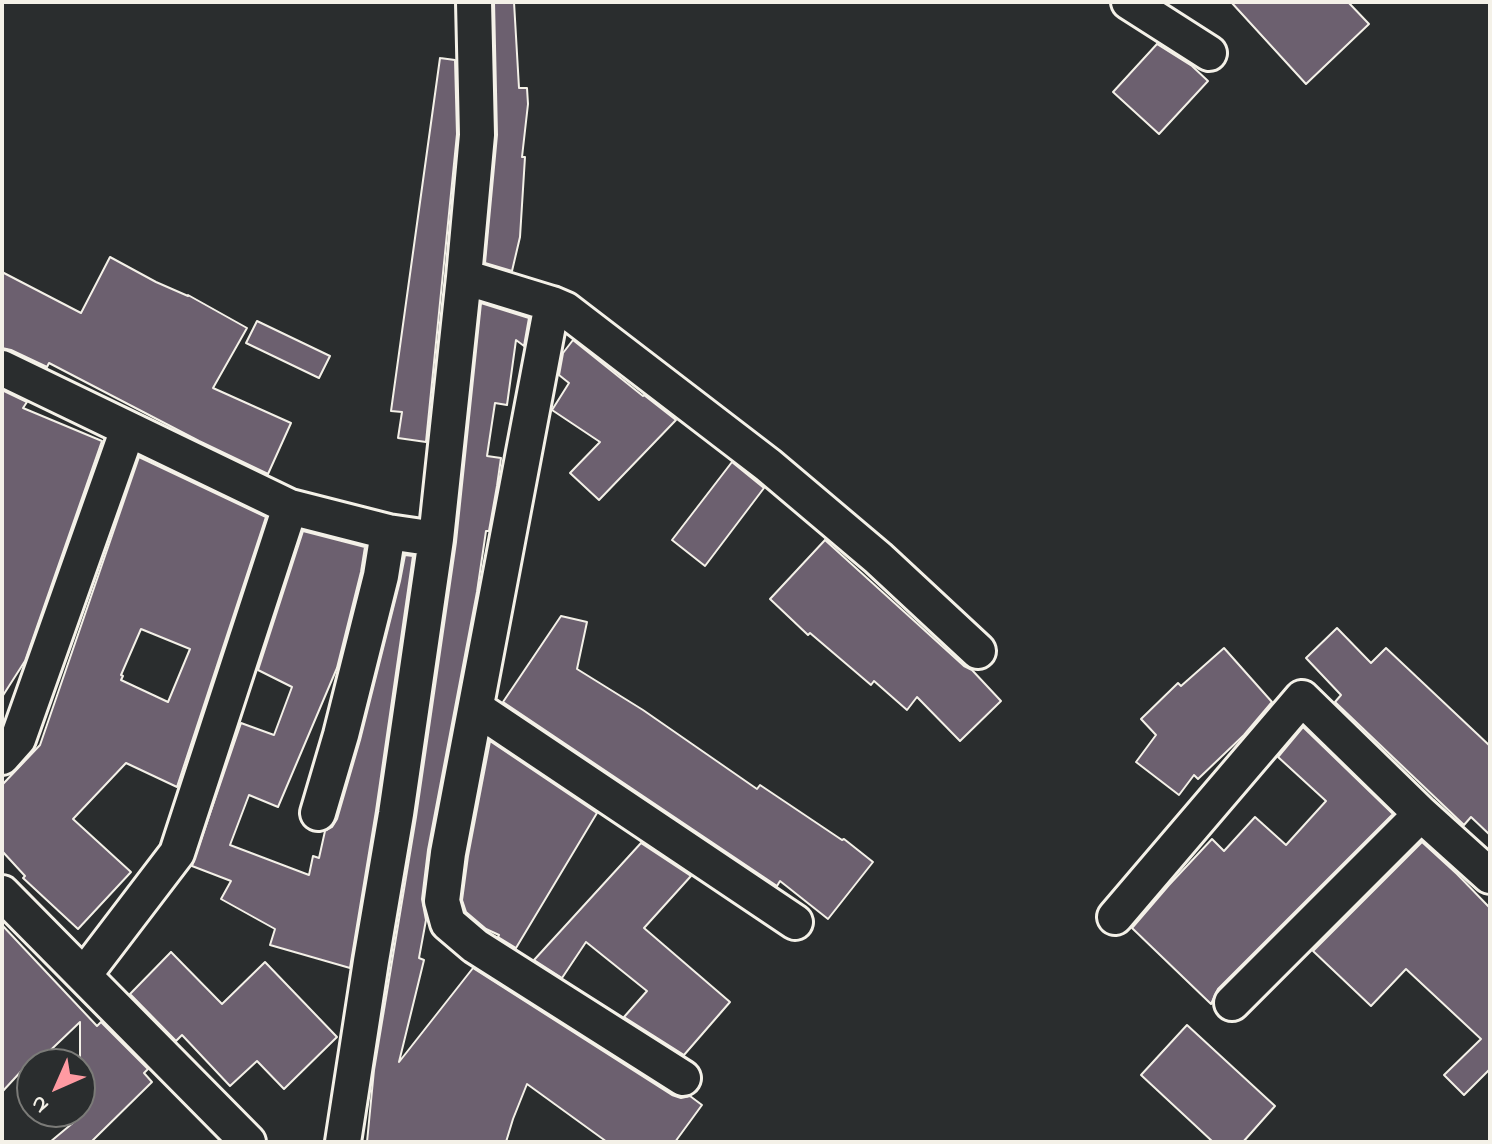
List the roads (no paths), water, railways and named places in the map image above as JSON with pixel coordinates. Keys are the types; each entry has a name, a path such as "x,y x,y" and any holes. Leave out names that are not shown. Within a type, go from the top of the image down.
{"street":[{"path":"343,1142 436,539 477,135 474,2"},
{"path":"1129,2 1209,53"},
{"path":"464,277 566,310 768,465 878,558 978,651"},
{"path":"552,304 442,901 448,923 475,946 683,1078"},
{"path":"2,368 290,507 388,532 436,539"},
{"path":"2,757 18,739 128,429"},
{"path":"84,975 177,853 290,507"},
{"path":"318,813 374,605 388,532"},
{"path":"1115,917 1302,698 1421,814 1490,876"},
{"path":"476,708 795,922"},
{"path":"1232,1003 1421,814"},
{"path":"2,893 248,1142"}]}
